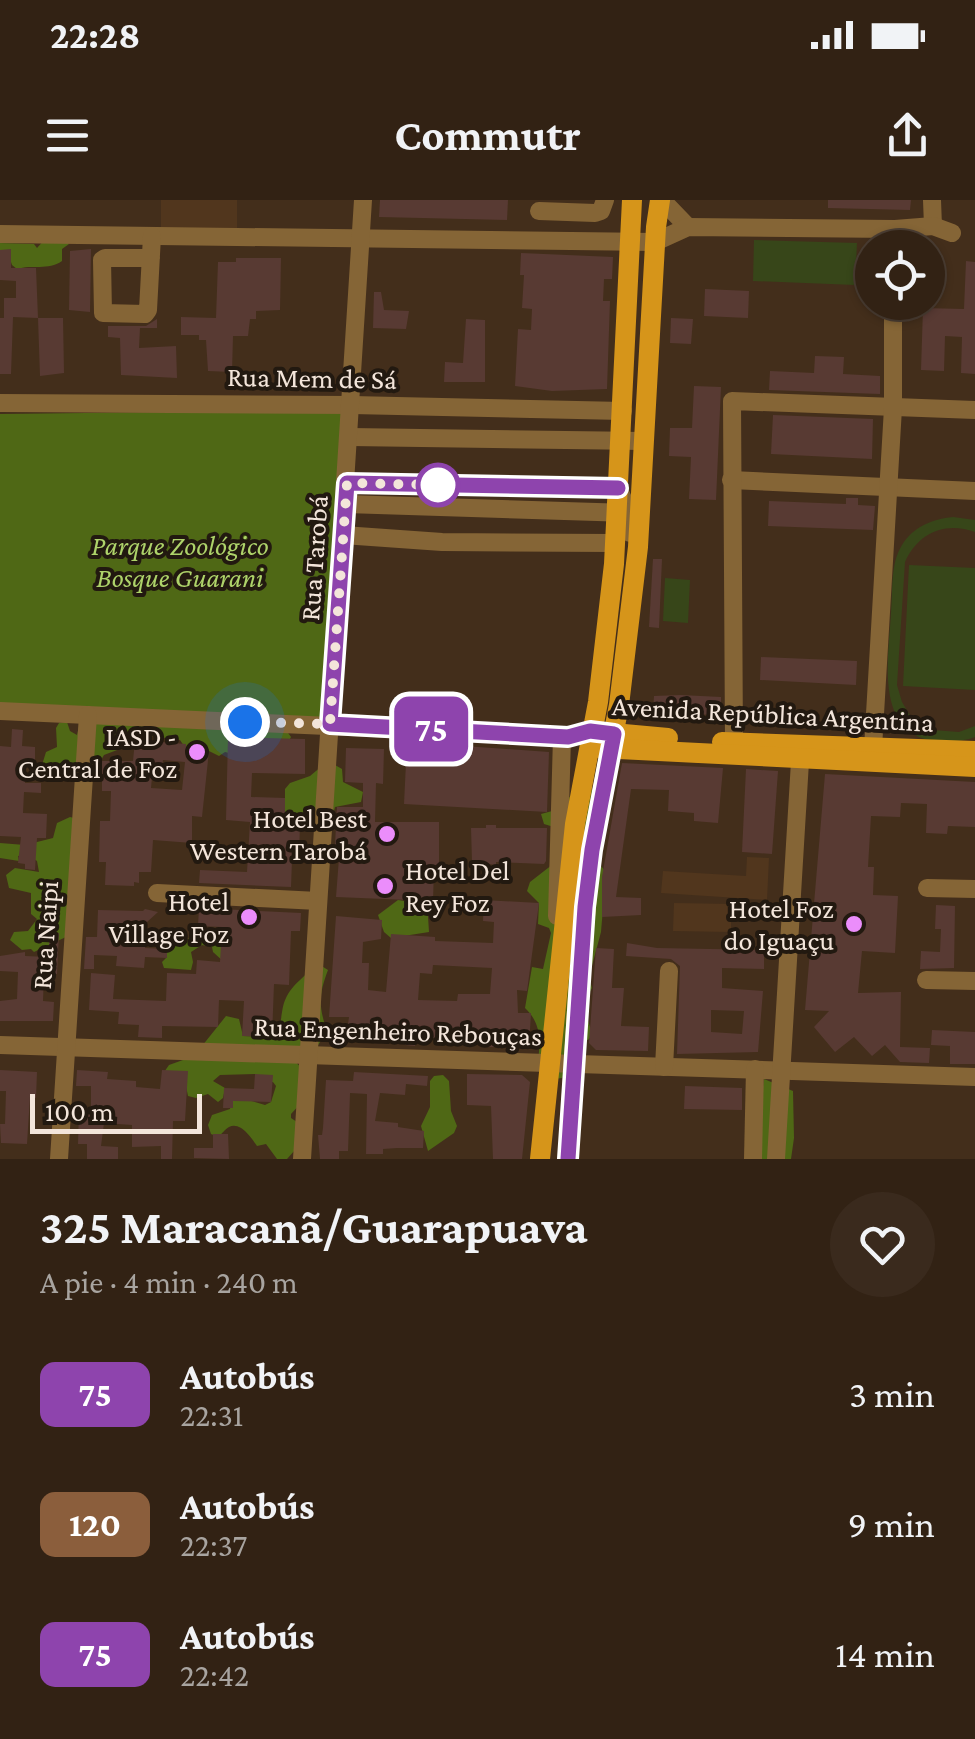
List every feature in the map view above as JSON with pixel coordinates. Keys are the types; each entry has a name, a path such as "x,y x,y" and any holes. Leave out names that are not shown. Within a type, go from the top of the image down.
{"main road":[{"path":"540,1159 577,738 598,702 615,543 623,512 618,488 632,200"},
{"path":"568,1159 592,850 613,742 633,595 661,200"},
{"name":"Avenida República Argentina","path":"577,738 975,767"},
{"name":"Avenida República Argentina","path":"613,742 734,742 801,752 873,748 975,751"}],"street":[{"name":"Rua Tarobá","path":"302,1159 363,200"},
{"path":"538,240 539,206 595,213 605,200"},
{"path":"661,200 688,227"},
{"path":"932,200 933,226"},
{"path":"920,230 933,226 952,233"},
{"path":"0,234 656,242 688,227 855,236"},
{"path":"151,258 152,236"},
{"path":"873,748 893,408 893,320"},
{"path":"734,742 732,402 975,410"},
{"name":"Rua Mem de Sá","path":"0,403 352,404 623,411"},
{"path":"350,437 643,441"},
{"path":"731,480 975,491"},
{"path":"347,483 618,488"},
{"path":"346,504 623,512 632,516 628,577 633,595"},
{"path":"343,535 442,542 615,543"},
{"name":"Avenida República Argentina","path":"0,712 577,738"},
{"name":"Rua Naipi","path":"58,1159 88,715"},
{"path":"776,1159 801,752"},
{"path":"926,888 975,889"},
{"path":"157,893 318,902"},
{"path":"664,1067 669,970"},
{"path":"926,980 975,981"},
{"name":"Rua Engenheiro Rebouças","path":"0,1045 975,1076"},
{"path":"754,1159 755,1070"}],"shaded area":[{"path":"161,200 237,200 237,229 161,228"},
{"path":"747,857 769,858 767,900 661,893 663,871 746,876"},
{"path":"674,903 731,904 731,932 673,931"}],"green space":[{"path":"61,237 69,244 62,249 62,261 51,266 17,269 7,250 0,253 0,243 34,244 37,248 46,238"},
{"path":"754,240 855,243 855,285 753,281"},
{"name":"Parque Zoológico Bosque Guarani","path":"343,410 323,717 281,723 291,737 284,750 237,755 225,752 219,756 186,749 180,740 135,734 129,735 125,747 104,755 93,774 63,766 44,773 46,752 57,747 59,723 67,722 70,731 77,735 81,717 0,705 0,414"},
{"path":"953,517 975,520 975,532 953,528 934,532 917,544 905,562 897,685 902,702 911,717 933,730 959,732 975,726 975,737 937,741 917,736 903,725 889,691 893,578 898,552 912,533 931,522"},
{"path":"909,565 975,568 975,690 903,686"},
{"path":"665,578 690,580 688,623 663,621"},
{"path":"328,761 342,769 343,782 363,792 361,802 335,807 333,815 318,821 310,817 289,819 285,816 285,789"},
{"path":"580,787 593,790 596,860 606,872 601,932 586,1005 593,1034 588,1040 579,1041 577,1059 562,1078 554,1079 538,1063 537,1027 525,1008 532,967 543,969 551,933 538,924 539,903 527,891 530,882 557,861 557,828 544,824 541,814 556,810"},
{"path":"70,817 78,819 66,937 34,952 22,950 10,940 14,932 28,931 37,919 31,914 31,893 9,888 6,875 15,868 39,872 37,861 28,855 18,856 19,861 0,858 0,843 25,845 53,838 57,823"},
{"path":"398,900 423,904 429,932 391,938 384,932 378,915"},
{"path":"200,929 226,932 224,962 212,947 202,945 191,952 191,970 164,968 164,940 176,937 185,945 191,934"},
{"path":"320,965 328,970 321,1000 327,1031 315,1050 292,1059 302,1068 303,1101 291,1114 300,1124 295,1150 287,1159 277,1159 266,1144 257,1146 238,1126 229,1127 218,1137 211,1134 208,1125 212,1115 230,1109 231,1102 238,1097 265,1105 271,1102 276,1086 273,1082 263,1082 255,1074 220,1075 213,1081 225,1088 218,1102 208,1094 188,1096 186,1086 162,1075 169,1065 194,1056 226,1016 239,1019 243,1036 272,1037 292,989"},
{"path":"443,1075 449,1081 451,1111 457,1126 454,1133 428,1151 421,1126 430,1107 430,1081"},
{"path":"764,1079 793,1091 791,1159 753,1159"}],"building":[{"path":"380,200 508,200 507,220 379,217"},
{"path":"828,200 911,200 910,210 828,208"},
{"path":"11,249 11,268 36,268 38,318 13,317 11,374 0,374 0,318 4,318 4,298 16,298 16,281 0,280 0,250"},
{"path":"91,249 90,312 69,310 70,251"},
{"path":"521,253 613,257 612,279 604,279 603,301 610,301 607,389 552,391 515,386 518,329 531,330 532,309 522,308"},
{"path":"236,258 281,258 280,310 256,311 256,319 250,319 248,336 233,336 232,372 208,371 206,340 199,340 199,335 181,335 181,317 216,318 218,262 236,262"},
{"path":"966,261 975,262 975,374 961,373 962,337 945,336 944,371 921,370 923,320 945,320 945,309 964,309"},
{"path":"705,289 749,291 748,318 704,316"},
{"path":"374,292 381,292 384,310 409,311 406,329 373,328"},
{"path":"38,318 63,318 64,373 40,376"},
{"path":"671,318 693,319 691,344 670,343"},
{"path":"157,319 157,328 140,328 139,348 176,346 177,378 121,375 120,338 108,337 108,326 146,326"},
{"path":"466,319 485,320 485,382 444,382 445,362 463,363"},
{"path":"815,356 844,357 843,374 880,376 880,394 769,390 770,371 814,373"},
{"path":"694,386 721,387 716,500 689,499 691,457 669,456 670,428 692,428"},
{"path":"773,415 873,419 872,459 771,454"},
{"path":"846,498 858,498 858,505 875,506 873,530 768,526 769,501 846,504"},
{"path":"653,559 662,559 659,628 649,627"},
{"path":"761,657 857,661 856,685 760,680"},
{"path":"654,696 721,697 721,715 653,713"},
{"path":"12,729 23,730 22,746 35,747 35,764 26,764 25,783 41,783 41,793 24,792 23,813 47,814 46,838 37,838 35,870 18,863 21,837 0,836 0,746 11,747"},
{"path":"228,737 305,739 305,774 252,773 251,797 285,798 285,822 300,822 299,860 292,860 291,887 199,883 200,870 247,872 250,822 226,820"},
{"path":"135,740 186,744 186,749 209,751 202,817 192,816 192,843 153,840 151,872 139,872 139,883 105,885 106,862 99,862 100,821 110,821 111,791 102,791 98,761 133,761","holes":["163,760 185,762 182,790 151,788 153,767 162,768"]},
{"path":"407,742 549,752 547,812 404,804"},
{"path":"346,748 384,749 383,784 376,783 375,822 439,822 439,869 434,869 433,901 336,897 340,845 335,845 337,807 363,807 363,783 345,782"},
{"path":"622,763 723,768 718,823 694,821 694,813 668,811 669,790 631,789 616,897 641,898 641,915 602,917 602,877"},
{"path":"746,769 778,771 772,854 742,852"},
{"path":"825,774 975,782 975,827 948,826 947,834 926,833 927,804 901,803 900,817 871,816 868,867 874,867 873,895 898,896 895,953 862,951 858,993 901,992 900,1047 930,1048 929,1063 900,1062 885,1045 872,1056 854,1037 835,1052 814,1027 829,1011 805,1010"},
{"path":"471,828 547,828 546,861 496,865 472,862"},
{"path":"484,900 539,903 527,991 517,990 518,1013 531,1013 529,1047 483,1047 484,1037 433,1038 433,1034 416,1032 415,1046 405,1045 405,1038 383,1038 383,1042 357,1040 358,1024 348,1024 349,1017 329,1017 336,916 382,920 381,939 363,942 362,963 369,963 368,990 386,992 391,934 435,937 435,941 493,943 494,922 483,921","holes":["433,965 492,968 490,994 458,994 457,1001 418,1000 420,973 432,974"]},
{"path":"936,905 955,906 954,968 920,969 921,951 940,952 941,929 935,929"},
{"path":"199,908 301,913 300,931 291,931 289,985 274,984 272,1037 242,1036 244,1001 219,1000 218,1027 162,1026 162,1038 138,1037 139,1025 118,1024 119,1012 89,1010 91,973 115,975 113,999 166,1001 167,973 196,974 197,960 220,962 222,927 198,926"},
{"path":"98,910 158,912 147,922 145,948 167,949 167,958 145,957 144,968 116,966 117,956 94,955 94,969 84,969 86,937 97,937"},
{"path":"50,932 59,933 57,974 44,974 43,1001 54,1002 53,1021 0,1021 0,1001 17,999 18,972 0,971 0,956 25,952 25,956 48,957"},
{"path":"627,943 657,948 764,950 764,969 722,968 722,988 763,991 758,1052 677,1054 680,966 671,959 626,956","holes":["711,1010 744,1011 742,1034 711,1032"]},
{"path":"596,948 614,949 612,988 624,988 621,1026 649,1027 648,1051 596,1050 589,1043"},
{"path":"932,1030 975,1032 975,1064 950,1064 950,1046 931,1045"},
{"path":"0,1070 37,1072 36,1098 30,1097 27,1144 1,1143 6,1091 0,1091"},
{"path":"77,1070 108,1072 107,1079 136,1081 136,1087 160,1089 162,1070 188,1071 185,1121 173,1121 172,1159 161,1159 161,1146 132,1147 132,1125 104,1123 101,1146 118,1147 118,1159 87,1159 87,1144 78,1144 79,1110 91,1111 91,1086 76,1086"},
{"path":"354,1072 428,1076 427,1086 406,1084 405,1095 380,1093 375,1121 424,1131 423,1148 383,1149 383,1154 366,1154 367,1094 350,1093 348,1151 339,1151 339,1159 320,1159 318,1135 322,1135 326,1080 353,1081"},
{"path":"255,1074 273,1075 271,1102 233,1101 233,1108 223,1108 224,1088 254,1089"},
{"path":"467,1074 522,1075 530,1082 522,1159 493,1159 491,1106 467,1105"},
{"path":"685,1086 742,1088 742,1110 684,1109"},
{"path":"213,1134 228,1134 229,1159 194,1158 194,1148 213,1148"}],"bus line":[{"name":"75","path":"568,1159 585,907 614,734 590,731 568,737 330,724 347,483 618,488"}],"place":[{"name":"IASD - Central de Foz","path":"197,752"},
{"name":"Hotel Best Western Tarobá","path":"387,834"},
{"name":"Hotel Del Rey Foz","path":"385,886"},
{"name":"Hotel Village Foz","path":"249,917"},
{"name":"Hotel Foz do Iguaçu","path":"854,924"}],"route":[{"path":"245,722 330,724 347,483 438,485"}]}
